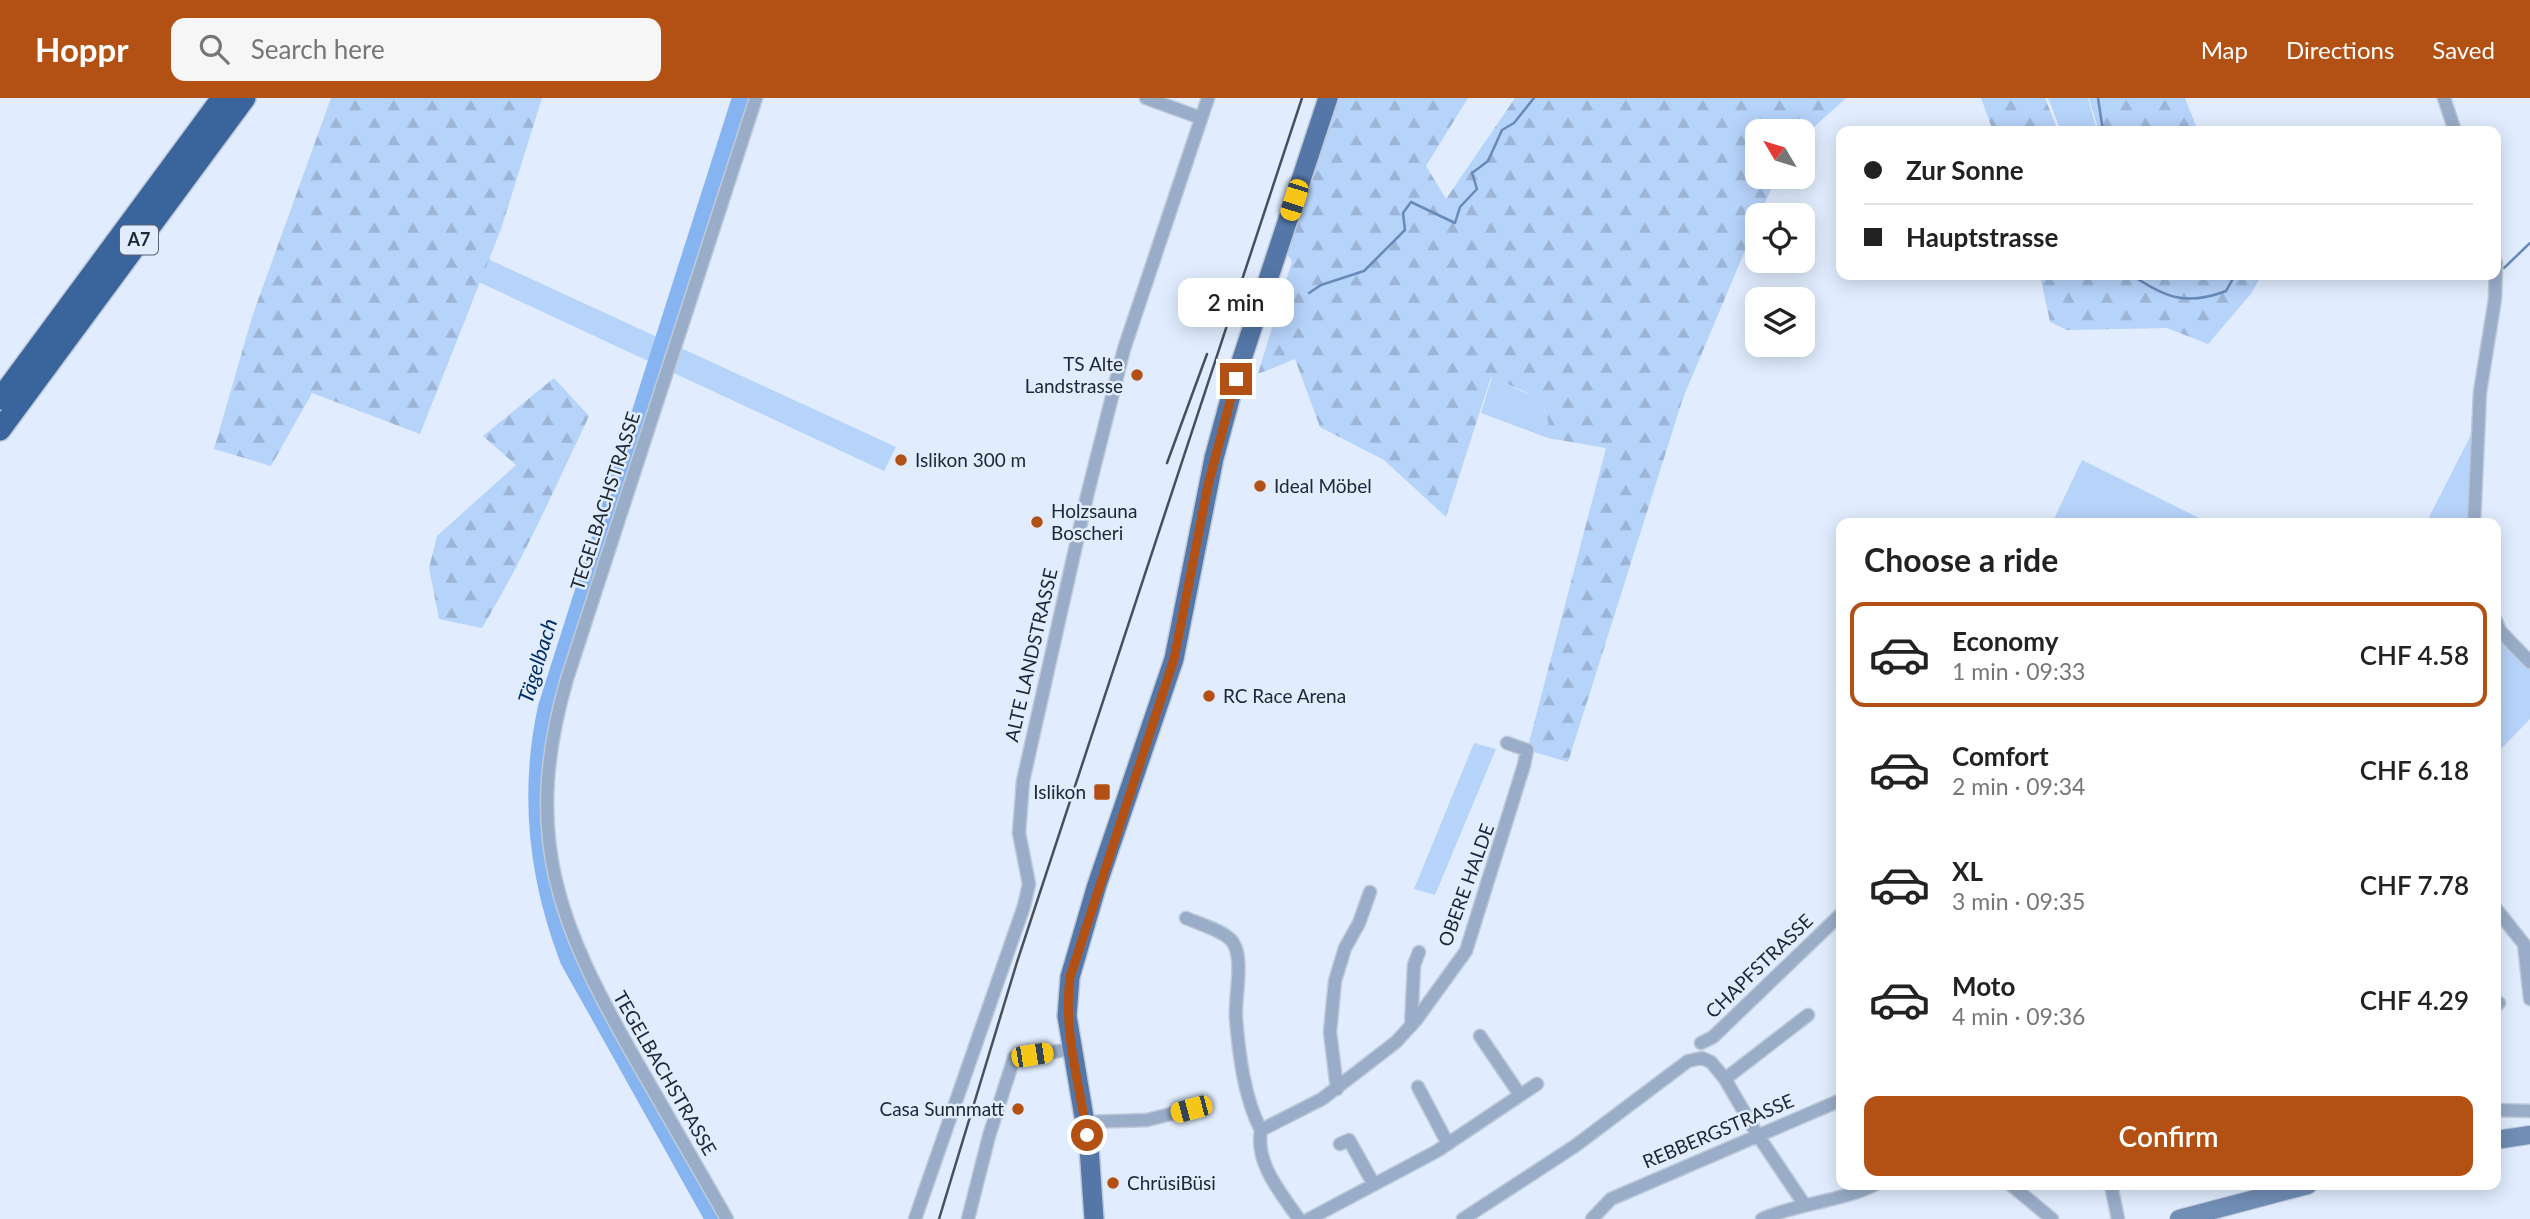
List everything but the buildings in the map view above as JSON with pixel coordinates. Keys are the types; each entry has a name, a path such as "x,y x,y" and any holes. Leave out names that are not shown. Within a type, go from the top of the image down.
{"highway":[{"name":"A7","path":"0,400 222,98"},
{"name":"A7","path":"0,430 244,98"}],"main road":[{"path":"1094,1219 1085,1122 1067,1007 1070,977 1174,659 1205,498 1236,379 1328,98"}],"street":[{"name":"TEGELBACHSTRASSE","path":"727,1219 597,993 574,943 552,863 547,813 547,776 551,744 567,679 756,98"},
{"path":"1146,98 1201,118"},
{"name":"ALTE LANDSTRASSE","path":"915,1219 1024,906 1029,873 1019,826 1031,739 1088,488 1124,349 1208,98"},
{"path":"2444,98 2453,126"},
{"path":"2474,518 2480,392 2496,299 2496,280"},
{"path":"2501,632 2530,662"},
{"name":"OBERE HALDE","path":"1261,1129 1337,1089 1396,1042 1411,1026 1466,951 1513,808 1527,750 1507,743"},
{"path":"1337,1089 1330,1031 1335,982 1345,948 1360,923 1370,892"},
{"path":"2501,916 2527,941 2530,999"},
{"path":"1186,918 1229,938 1235,946 1238,964 1236,1016 1243,1068 1261,1129 1258,1146 1262,1160 1299,1219"},
{"name":"CHAPFSTRASSE","path":"1701,1044 1713,1037 1836,919"},
{"path":"1411,1026 1414,965 1419,952"},
{"path":"1725,1079 1808,1015"},
{"path":"1480,1035 1520,1095"},
{"path":"968,1219 989,1136 1014,1058 1072,1049"},
{"path":"1463,1219 1575,1146 1688,1061 1702,1058 1711,1062 1725,1079 1757,1134 1804,1203"},
{"path":"1309,1219 1448,1144 1537,1083"},
{"path":"1418,1087 1448,1144"},
{"name":"REBBERGSTRASSE","path":"1592,1219 1611,1199 1836,1102"},
{"path":"1085,1122 1144,1121 1191,1109"},
{"path":"2501,1110 2530,1111"},
{"path":"2501,1139 2530,1135"},
{"path":"1340,1144 1349,1140 1373,1183"},
{"path":"1762,1219 1804,1203 1863,1190"},
{"path":"2017,1190 2052,1219"},
{"path":"2112,1190 2118,1219"},
{"path":"2179,1219 2289,1190"}],"green space":[{"path":"331,98 542,98 501,229 420,434 312,393 271,466 214,449 252,317"},
{"path":"1337,98 1468,98 1426,166 1446,199 1515,98 1846,98 1815,126 1815,119 1745,119 1745,189 1771,189 1765,203 1745,203 1745,251 1683,398 1568,762 1527,750 1606,448 1548,438 1549,424 1541,404 1525,392 1491,377 1446,517 1384,460 1320,427 1295,359 1258,374 1292,261 1286,253"},
{"path":"1981,98 2045,98 2056,126 1991,126"},
{"path":"2048,98 2088,98 2096,126 2059,126"},
{"path":"2089,98 2185,98 2196,126 2097,126"},
{"path":"477,254 896,447 884,471 468,277"},
{"path":"2041,280 2259,280 2250,295 2208,344 2167,328 2067,330 2050,322"},
{"path":"1492,377 1540,400 1550,422 1548,438 1481,413"},
{"path":"554,378 589,416 551,497 482,628 439,619 429,568 437,536 516,465 483,436"},
{"path":"2474,429 2470,518 2429,518"},
{"path":"2082,460 2199,518 2054,518"},
{"path":"2501,642 2508,645 2530,669 2530,719 2501,749"},
{"path":"1474,743 1496,749 1435,895 1414,889"}],"waterway":[{"name":"Tägelbach","path":"714,1219 569,960 549,898 537,803 541,739 547,707 741,98"},
{"path":"1309,293 1321,285 1364,271 1405,230 1403,213 1411,202 1455,223 1460,207 1477,189 1472,173 1488,161 1502,130 1514,123 1534,98"},
{"path":"2098,98 2102,126"},
{"path":"2504,268 2530,243"},
{"path":"2140,280 2166,294 2188,299 2226,291 2232,280"}],"railway":[{"path":"939,1219 1017,962 1302,98"},
{"path":"1167,463 1207,354"}],"place":[{"name":"TS Alte Landstrasse","path":"1137,375"},
{"name":"Islikon 300 m","path":"901,460"},
{"name":"Ideal Möbel","path":"1260,486"},
{"name":"Holzsauna Boscheri","path":"1037,522"},
{"name":"RC Race Arena","path":"1209,696"},
{"name":"Islikon","path":"1102,792"},
{"name":"Casa Sunnmatt","path":"1018,1109"},
{"name":"ChrüsiBüsi","path":"1113,1183"}],"route":[{"path":"1087,1135 1067,1016 1070,977 1097,885 1174,659 1202,511 1236,379"}]}
